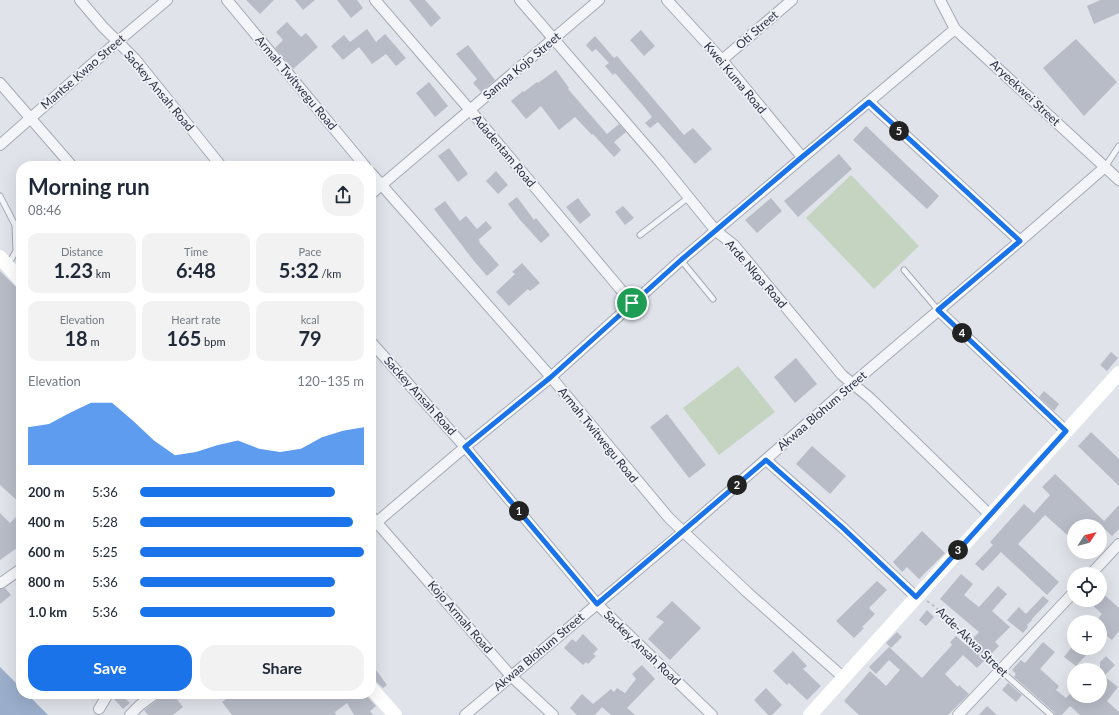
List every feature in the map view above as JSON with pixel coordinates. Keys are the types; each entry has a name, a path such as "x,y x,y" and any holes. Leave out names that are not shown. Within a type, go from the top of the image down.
{"main road":[{"path":"4,261 16,275"},
{"path":"810,715 1119,373"},
{"path":"376,694 395,715"}],"street":[{"name":"Sackey Ansah Road","path":"80,0 135,60 217,161"},
{"name":"Mantse Kwao Street","path":"0,144 117,42 168,0"},
{"name":"Armah Twitwegu Road","path":"227,0 361,161"},
{"name":"Adadentam Road","path":"375,0 470,110 632,303"},
{"name":"Arde Nkpa Road","path":"520,0 689,197 716,231 734,245 830,363 852,384 870,398 990,515"},
{"name":"Sampa Kojo Street","path":"376,190 554,40 599,0"},
{"name":"Kwei Kuma Road","path":"667,0 722,60 802,157"},
{"name":"Oti Street","path":"722,60 792,0"},
{"name":"Aryeekwei Street","path":"940,0 955,29 1119,180"},
{"path":"376,520 551,377 681,260 955,29"},
{"path":"0,83 68,161"},
{"path":"869,102 1020,241"},
{"name":"Akwaa Blohum Street","path":"465,715 683,532 852,384 1105,167"},
{"name":"Armah Twitwegu Road","path":"376,179 551,377 648,495 669,518 746,592 844,678"},
{"path":"938,310 1066,431"},
{"name":"Sackey Ansah Road","path":"376,348 465,447 597,604 712,715"},
{"path":"766,460 843,528 916,597"},
{"name":"Kojo Armah Road","path":"376,525 511,676 553,715"},
{"path":"1098,567 1119,544"},
{"path":"1,583 16,572"},
{"path":"958,715 1067,599"},
{"path":"99,709 105,699"},
{"path":"130,715 148,699"}],"lane":[{"path":"1105,167 1119,146"},
{"path":"0,196 15,226 16,251 4,261"},
{"path":"640,235 689,197"},
{"path":"681,260 713,299"},
{"path":"904,270 938,310"},
{"name":"Arde-Akwa Street","path":"1000,670 1051,715"}],"path":[{"name":"Arde-Akwa Street","path":"916,597 934,606 1000,670"}],"green space":[{"path":"851,175 919,246 874,289 806,218"},
{"path":"738,366 775,412 719,455 683,408"}],"water":[{"path":"0,667 16,683 16,699 32,699 48,715 0,715"}],"building":[{"path":"246,0 274,0 260,14"},
{"path":"295,0 315,0 303,10"},
{"path":"337,0 357,0 363,8 351,18"},
{"path":"409,0 425,0 441,18 431,27"},
{"path":"1100,0 1119,0 1119,13 1094,24 1087,6"},
{"path":"287,22 301,37 306,33 318,47 293,69 275,48 283,40 276,32"},
{"path":"367,29 376,42 385,34 406,58 396,66 386,54 372,64 359,47 343,60 331,46 344,35 350,42"},
{"path":"641,30 655,46 644,56 630,40"},
{"path":"595,36 614,58 617,56 684,135 693,128 712,149 695,164 658,122 650,128 645,123 652,117 615,73 613,75 605,66 609,63 596,49 592,52 586,45"},
{"path":"1076,39 1117,82 1084,116 1043,68"},
{"path":"468,45 495,80 481,92 473,83 477,79 456,54"},
{"path":"556,70 569,88 568,89 607,134 619,124 626,132 614,142 621,150 614,157 575,117 559,130 541,106 526,119 511,101 523,91 524,92"},
{"path":"429,82 448,106 435,117 416,93"},
{"path":"866,126 939,196 927,209 853,140"},
{"path":"449,148 468,174 458,182 438,156"},
{"path":"839,154 852,169 798,217 784,201"},
{"path":"496,171 508,185 498,194 486,181"},
{"path":"517,197 534,220 536,218 550,235 541,243 508,204"},
{"path":"578,198 591,215 580,224 566,207"},
{"path":"771,198 782,211 757,233 745,220"},
{"path":"445,201 460,221 466,216 477,229 486,221 492,228 478,240 499,265 487,276 434,209"},
{"path":"623,206 634,218 625,225 615,212"},
{"path":"522,263 540,283 530,291 528,289 509,306 496,292 515,274 512,272"},
{"path":"0,271 16,287 16,499 0,485"},
{"path":"1111,352 1118,358 1107,371 1100,365"},
{"path":"796,358 817,384 795,403 774,377"},
{"path":"1044,391 1059,404 1054,411 1039,397"},
{"path":"667,414 706,465 689,478 650,427"},
{"path":"1091,432 1119,459 1119,486 1078,446"},
{"path":"812,446 846,476 830,494 796,464"},
{"path":"1055,474 1102,519 1067,519 1067,535 1045,515 1018,544 1059,582 1047,595 1001,552 983,571 975,564 993,545 990,542 1024,504 1034,513 1050,495 1042,487"},
{"path":"1119,505 1119,529 1112,536 1107,531 1106,519"},
{"path":"0,513 10,523 16,517 16,549 0,560"},
{"path":"922,531 945,553 919,579 907,567 902,572 893,562"},
{"path":"961,574 973,584 964,595 979,607 998,586 1007,594 992,611 1010,627 995,642 999,646 977,668 963,655 945,674 958,687 959,685 969,694 948,715 859,715 844,701 870,671 886,686 900,670 889,660 876,674 869,667 889,647 922,678 952,645 950,642 956,636 966,645 979,632 940,599"},
{"path":"877,581 887,590 869,608 875,614 862,627 864,628 854,638 836,621"},
{"path":"5,588 11,595 0,604 0,589"},
{"path":"1043,596 1049,601 1027,625 1028,627 1023,633 1007,620 1019,607 1026,614"},
{"path":"1107,597 1119,608 1119,631 1112,640 1107,636 1107,615 1101,615 1102,614 1094,607 1107,607"},
{"path":"672,601 701,628 670,660 648,639 664,622 656,617"},
{"path":"927,610 934,617 926,626 919,620"},
{"path":"897,632 902,637 891,648 886,643"},
{"path":"583,634 598,649 593,654 596,656 588,664 586,662 583,665 564,648 572,639 576,642"},
{"path":"1043,642 1055,652 1040,669 1059,686 1056,690 1066,698 1067,697 1067,703 1107,703 1107,701 1119,712 1119,715 1080,715 1070,706 1062,715 1055,715 1054,712 1014,677 1016,674 1012,670 1021,660 1025,663"},
{"path":"793,651 807,666 803,669 821,686 807,700 789,683 787,685 773,671"},
{"path":"1067,653 1067,655 1086,655 1079,663 1072,663 1064,657"},
{"path":"1106,656 1115,665 1107,673 1107,663 1100,662"},
{"path":"642,665 655,679 627,708 635,715 611,715 602,707 595,715 577,715 570,708 582,694 593,704 611,689 614,692 617,688 625,693 636,679 632,674"},
{"path":"376,670 387,685 383,688 376,682"},
{"path":"1107,678 1118,687 1107,701"},
{"path":"1008,683 1022,695 1016,702 1002,690"},
{"path":"766,688 782,705 772,715 768,715 754,700"},
{"path":"114,699 126,699 130,703 123,709"},
{"path":"158,699 177,699 183,707 173,715 148,715 144,710"},
{"path":"226,699 370,699 376,706 370,711 373,715 354,715 347,703 335,712 336,715 232,715 222,702"},
{"path":"987,706 997,715 979,715"}],"route":[{"path":"869,102 1020,241 938,310 1066,431 916,597 843,528 766,460 597,604 465,447 551,377 632,303 802,157 869,102"}]}
